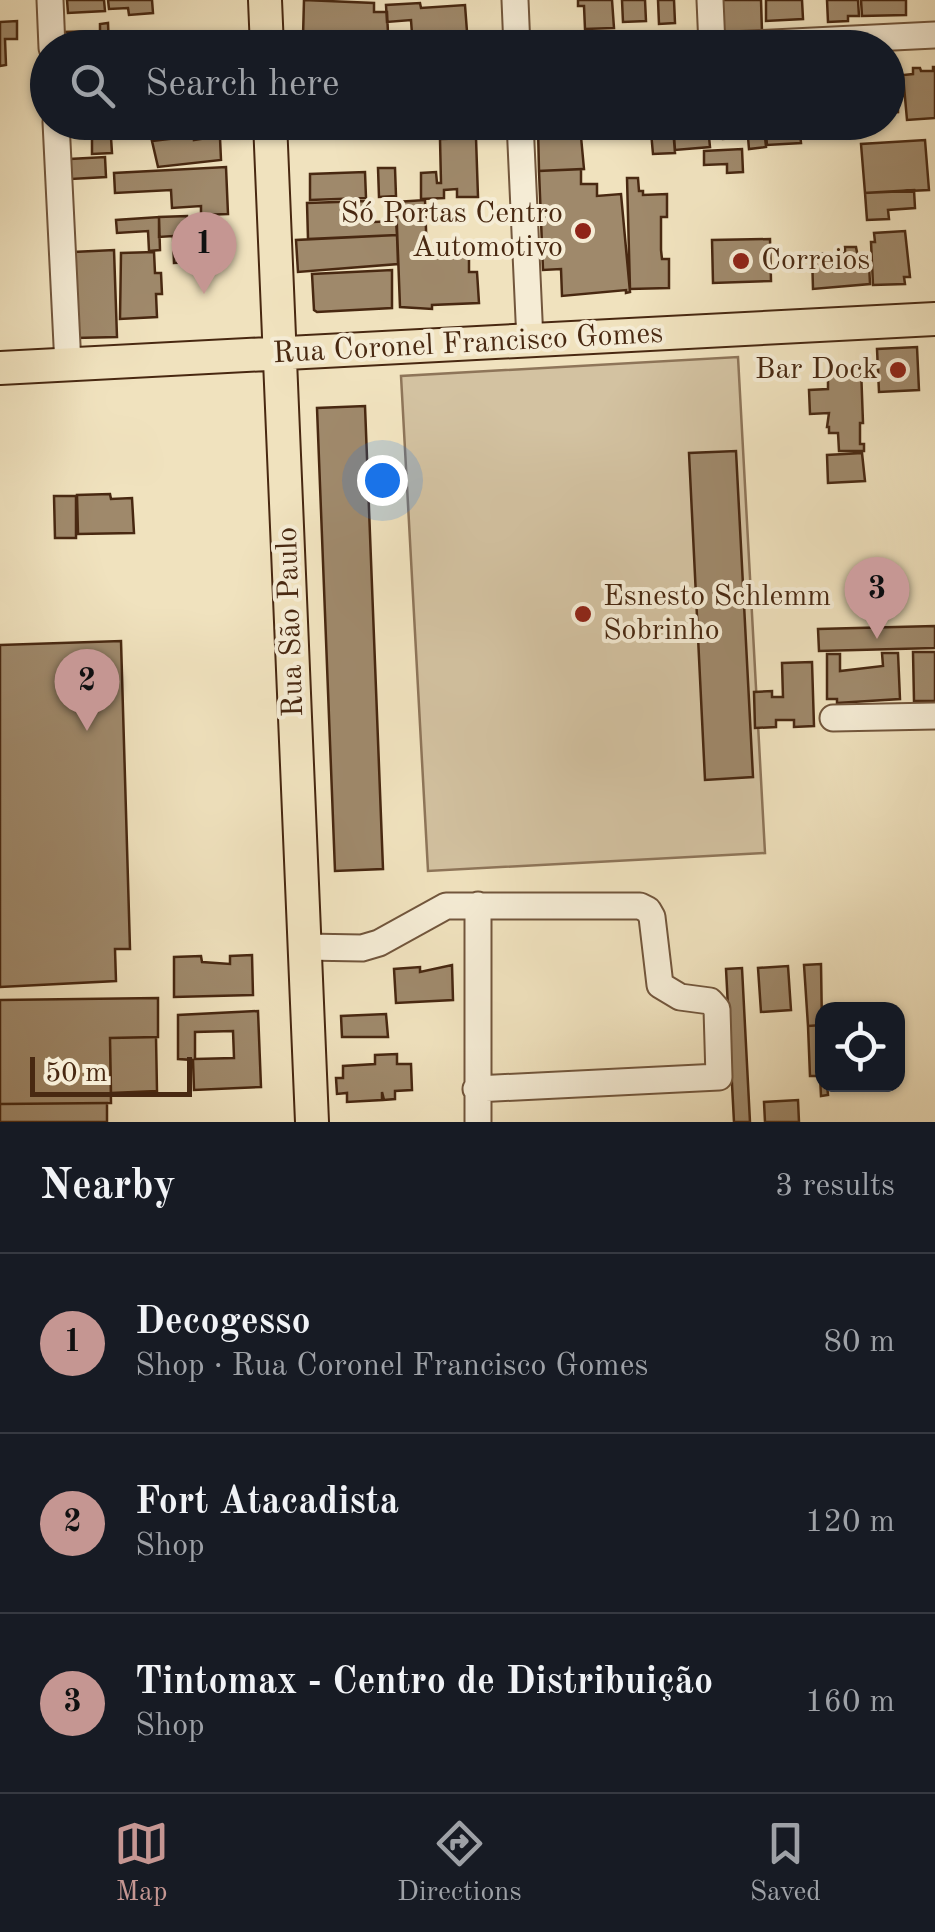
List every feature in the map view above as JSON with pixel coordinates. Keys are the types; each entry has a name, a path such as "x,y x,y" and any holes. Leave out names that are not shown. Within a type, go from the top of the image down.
{"main road":[{"path":"265,0 266,30"},
{"name":"Rua São Paulo","path":"271,140 312,1122"},
{"name":"Rua Coronel Francisco Gomes","path":"0,368 935,319"}],"street":[{"path":"50,0 51,30"},
{"path":"515,0 516,30"},
{"path":"710,0 711,30"},
{"path":"905,36 935,35"},
{"path":"57,140 68,365"},
{"path":"521,140 530,340"},
{"path":"833,718 935,716"},
{"path":"478,905 478,1122"},
{"path":"305,947 362,948 379,943 446,906 640,906 652,917 660,985 680,998 710,1001 716,1008 721,1075 716,1078 476,1088"}],"shaded area":[{"name":"Esnesto Schlemm Sobrinho","path":"738,357 765,853 428,871 401,376"}],"building":[{"path":"67,0 104,0 105,11 68,13"},
{"path":"108,0 152,0 153,13 129,15 128,8 109,9"},
{"path":"304,0 374,3 374,12 387,12 388,30 303,30"},
{"path":"578,0 612,0 614,28 585,29 584,6 578,6"},
{"path":"622,0 645,0 646,21 623,22"},
{"path":"658,0 674,0 675,23 659,24"},
{"path":"722,0 761,0 762,30 723,30"},
{"path":"766,0 802,0 803,19 766,21"},
{"path":"827,0 858,0 859,16 828,22"},
{"path":"861,0 906,0 906,15 862,16"},
{"path":"386,5 465,5 467,30 412,30 411,20 387,22"},
{"path":"17,21 17,39 5,39 6,65 0,66 0,22"},
{"path":"935,67 935,118 907,120 905,75 913,74 913,68 933,71"},
{"path":"92,140 111,140 112,153 92,154"},
{"path":"220,140 221,160 158,167 152,141"},
{"path":"440,140 476,140 478,197 457,197 457,189 444,190 444,198 421,199 421,173 436,172 437,183 441,183"},
{"path":"538,140 581,140 584,169 539,171"},
{"path":"652,140 674,140 675,153 653,154"},
{"path":"674,140 709,140 710,147 675,150"},
{"path":"748,140 765,140 766,147 749,149"},
{"path":"767,140 801,140 801,143 767,145"},
{"path":"925,140 929,190 865,193 861,144"},
{"path":"742,149 743,172 727,173 727,164 704,165 704,151"},
{"path":"105,157 106,177 71,179 70,159"},
{"path":"226,167 228,214 201,215 201,206 172,208 171,190 115,193 114,173"},
{"path":"378,168 395,168 396,196 379,197"},
{"name":"Só Portas Centro Automotivo","path":"581,169 581,184 597,184 597,196 621,194 630,292 562,296 561,269 543,270 539,171"},
{"path":"365,172 366,198 310,200 310,174"},
{"path":"627,178 638,178 643,195 667,194 667,217 661,217 661,250 662,259 669,259 669,288 630,289"},
{"path":"914,190 915,208 888,210 889,219 867,220 865,193"},
{"path":"425,200 427,258 469,255 469,272 477,272 479,303 432,305 432,309 400,307 396,202"},
{"path":"367,201 368,216 374,216 374,222 396,221 397,235 308,239 307,203"},
{"path":"187,216 187,222 216,221 217,261 174,263 173,236 159,237 159,217"},
{"path":"159,217 160,250 149,251 148,231 117,233 116,220"},
{"path":"905,231 910,277 904,277 905,284 873,285 874,233"},
{"path":"397,235 398,264 298,272 296,240"},
{"name":"Correios","path":"770,239 771,281 713,283 712,240"},
{"path":"845,247 856,247 859,263 869,263 870,284 813,289 812,254 845,253"},
{"path":"114,250 117,337 75,338 73,252"},
{"path":"154,252 162,294 156,294 157,317 120,319 121,253"},
{"path":"392,270 392,308 314,310 312,274"},
{"name":"Bar Dock","path":"917,347 919,390 879,392 877,349"},
{"path":"861,368 860,444 864,444 864,451 839,451 838,433 829,433 827,427 829,413 810,414 809,390 828,389 828,369"},
{"path":"365,406 383,869 335,871 317,408"},
{"path":"736,451 753,777 705,780 689,453"},
{"path":"862,453 865,481 828,483 827,455"},
{"path":"110,494 111,499 132,498 134,533 78,534 77,495"},
{"path":"54,496 76,496 76,538 55,538"},
{"path":"935,626 935,648 819,651 818,629"},
{"path":"121,641 130,949 115,949 116,981 0,987 0,645"},
{"path":"913,652 935,652 935,701 914,701"},
{"path":"882,653 898,653 900,699 837,703 837,699 827,699 827,654 840,654 840,671 883,666"},
{"path":"812,662 814,726 794,727 794,720 776,720 776,727 755,728 754,692 772,691 772,697 783,697 782,663"},
{"path":"252,955 253,995 174,997 174,957 201,956 202,962 230,964 230,956"},
{"path":"821,964 822,1002 815,1002 815,1026 808,1026 804,965"},
{"path":"452,965 453,1000 396,1003 394,969 420,967 420,972"},
{"path":"788,966 791,1010 761,1012 758,968"},
{"path":"742,968 750,1122 734,1122 726,969"},
{"path":"158,998 158,1037 110,1038 111,1103 0,1104 0,1000"},
{"path":"258,1011 261,1087 194,1090 193,1060 178,1059 178,1015","holes":["233,1031 234,1058 195,1059 195,1032"]},
{"path":"386,1014 388,1037 342,1037 341,1016"},
{"path":"808,1026 815,1026 815,1076 810,1076"},
{"path":"156,1037 157,1091 111,1093 110,1038"},
{"path":"397,1054 397,1064 411,1064 412,1090 395,1091 395,1099 384,1100 382,1092 382,1100 347,1102 347,1093 337,1094 336,1078 343,1078 343,1066 375,1064 375,1055"},
{"path":"798,1100 799,1122 765,1122 764,1102"},
{"path":"107,1103 107,1122 0,1122 0,1104"}],"place":[{"name":"Só Portas Centro Automotivo","path":"583,231"},
{"name":"Correios","path":"741,261"},
{"name":"Decogesso","path":"204,294"},
{"name":"Bar Dock","path":"898,370"},
{"name":"Esnesto Schlemm Sobrinho","path":"583,614"},
{"name":"Tintomax - Centro de Distribuição","path":"877,639"},
{"name":"Fort Atacadista","path":"87,731"}]}
